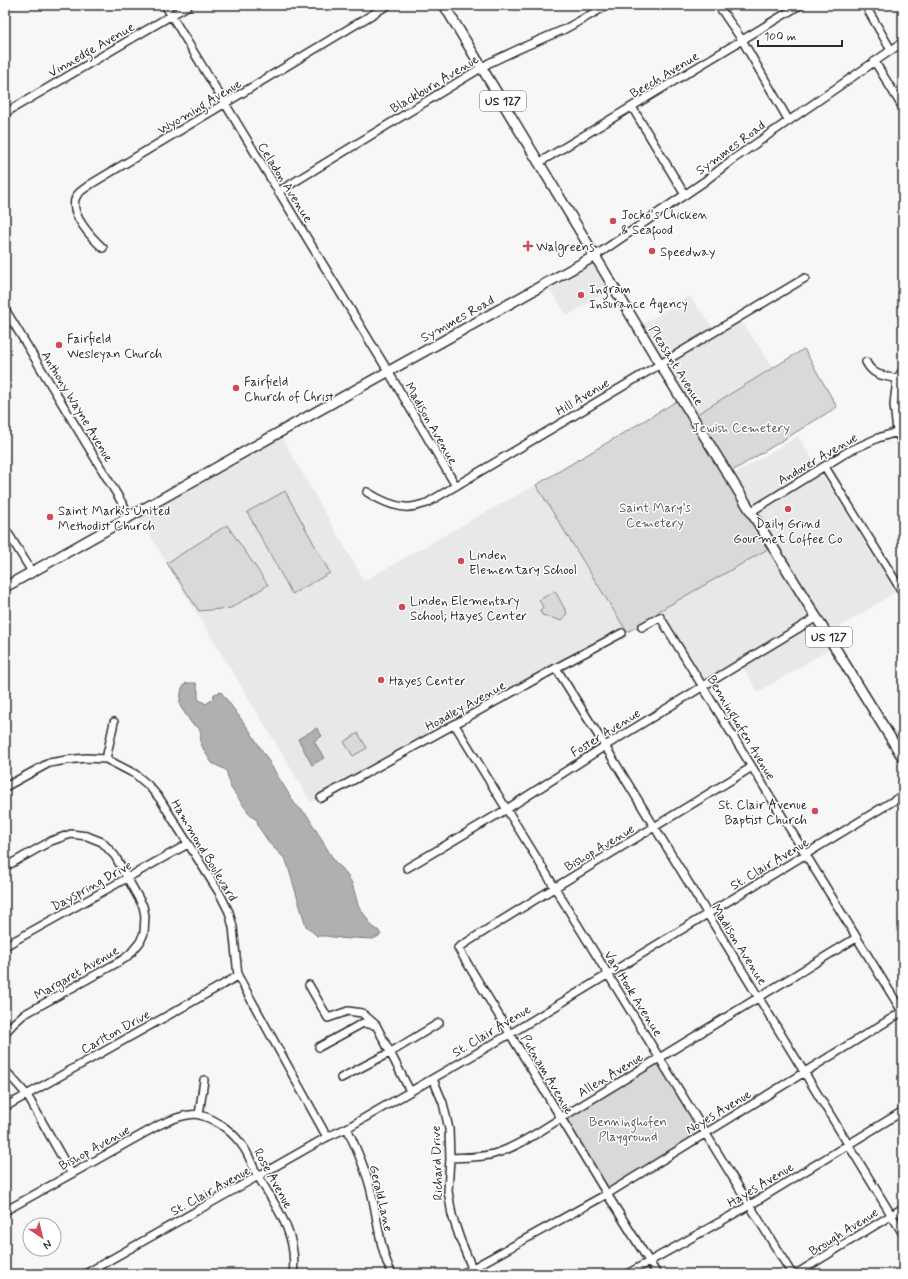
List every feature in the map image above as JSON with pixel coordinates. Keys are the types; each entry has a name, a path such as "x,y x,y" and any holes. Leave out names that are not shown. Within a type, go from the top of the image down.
{"main road":[{"name":"Pleasant Avenue","path":"444,5 540,162 660,364 903,758"},
{"name":"Symmes Road","path":"5,587 595,256"}],"street":[{"name":"Celadon Avenue","path":"165,5 388,371"},
{"name":"Vinnedge Avenue","path":"5,113 189,5"},
{"name":"Wyoming Avenue","path":"103,248 94,240 77,215 74,203 76,195 91,184 388,5"},
{"name":"Blackburn Avenue","path":"278,192 489,64 521,48 566,29 608,5"},
{"path":"718,5 742,40 789,121"},
{"name":"Beech Avenue","path":"540,162 800,5"},
{"path":"865,5 891,50"},
{"name":"Symmes Road","path":"595,256 685,195 903,42"},
{"path":"875,62 903,108"},
{"path":"632,107 685,195"},
{"name":"Hill Avenue","path":"367,492 384,501 406,507 427,503 805,278"},
{"name":"Anthony Wayne Avenue","path":"5,309 130,516"},
{"path":"866,362 874,373 897,379"},
{"path":"903,370 897,379 894,404 897,432 903,444"},
{"name":"Madison Avenue","path":"388,371 456,486"},
{"name":"Andover Avenue","path":"752,511 849,452 878,438 897,432"},
{"path":"825,467 903,594"},
{"path":"5,528 32,572"},
{"name":"Benninghofen Avenue","path":"642,627 660,617 704,686 903,1013"},
{"name":"Foster Avenue","path":"407,868 817,617"},
{"name":"Hoadley Avenue","path":"321,798 622,633"},
{"name":"Madison Avenue","path":"556,668 903,1234"},
{"path":"106,759 114,722"},
{"name":"Van Hook Avenue","path":"455,725 792,1274"},
{"name":"Hammond Boulevard","path":"5,787 48,763 86,758 106,759 135,774 148,785 160,799 220,894 229,912 233,927 238,976 327,1137"},
{"name":"Bishop Avenue","path":"458,948 554,887 654,828 752,767"},
{"name":"St. Clair Avenue","path":"85,1274 327,1137 347,1128 510,1034 903,795"},
{"name":"Margaret Avenue","path":"5,866 51,841 71,834 87,836 102,842 115,856 143,906 145,925 144,933 140,942 124,959 23,1015 5,1033"},
{"name":"Dayspring Drive","path":"5,946 188,844"},
{"name":"Allen Avenue","path":"450,1158 479,1157 500,1152 518,1143 856,938"},
{"name":"Putnam Avenue","path":"458,948 606,1194 657,1274"},
{"name":"Carlton Drive","path":"5,1107 238,976"},
{"path":"309,985 328,1018 348,1011 362,1013 376,1025 410,1091"},
{"name":"Noyes Avenue","path":"462,1274 606,1194 705,1132 903,1013"},
{"path":"319,1047 363,1023 376,1025"},
{"path":"341,1078 391,1052 439,1023"},
{"path":"5,1070 27,1095 71,1173"},
{"name":"Richard Drive","path":"433,1079 442,1103 449,1129 450,1158 448,1191 452,1215 472,1268"},
{"path":"199,1115 204,1080"},
{"name":"Hayes Avenue","path":"627,1274 750,1205 903,1111"},
{"name":"Bishop Avenue","path":"5,1211 159,1125 172,1119 199,1115"},
{"name":"Rose Avenue","path":"199,1115 215,1121 235,1136 244,1149 285,1222 294,1252 293,1274"},
{"name":"Gerald Lane","path":"347,1128 364,1168 371,1191 379,1237 392,1274"},
{"name":"Brough Avenue","path":"796,1274 903,1208"}],"shaded area":[{"path":"595,256 615,287 567,316 546,284"},
{"path":"689,296 718,334 741,320 773,368 697,414 642,325"},
{"name":"Linden Elementary School; Hayes Center","path":"279,432 364,581 536,485 627,632 556,668 321,798 311,802 136,512"},
{"path":"798,436 896,592 822,638 830,649 758,692 740,663 705,684 659,611 777,543 734,474"},
{"path":"186,683 196,683 198,699 206,704 213,699 214,694 221,692 250,731 295,804 307,815 335,862 343,869 352,883 358,905 372,926 379,931 381,935 373,939 347,939 317,936 306,926 286,860 270,844 258,826 257,820 252,817 231,788 226,770 212,763 200,742 201,734 199,728 192,724 180,706 182,688"},
{"path":"317,728 322,736 314,741 324,758 312,765 298,739"}],"green space":[{"name":"Saint Mary’s Cemetery","path":"804,349 837,407 729,473 773,546 659,611 659,616 627,632 536,485 682,398 694,416"},
{"path":"285,491 330,573 292,594 247,512"},
{"path":"227,525 268,585 231,608 199,611 167,563"},
{"path":"555,591 567,613 562,621 542,615 540,610 543,607 539,600"},
{"path":"358,733 367,748 353,756 344,742"},
{"name":"Benninghofen Playground","path":"660,1058 705,1132 607,1194 561,1118"}],"place":[{"name":"Jocko's Chicken & Seafood","path":"613,221"},
{"name":"Walgreens","path":"528,246"},
{"name":"Speedway","path":"652,251"},
{"name":"Ingram Insurance Agency","path":"581,295"},
{"name":"Fairfield Wesleyan Church","path":"59,345"},
{"name":"Fairfield Church of Christ","path":"236,388"},
{"name":"Daily Grind Gourmet Coffee Co","path":"788,509"},
{"name":"Saint Mark’s United Methodist Church","path":"50,517"},
{"name":"Linden Elementary School","path":"461,561"},
{"name":"Linden Elementary School; Hayes Center","path":"402,607"},
{"name":"Hayes Center","path":"381,680"},
{"name":"St. Clair Avenue Baptist Church","path":"815,811"}],"park label":[{"name":"Jewish Cemetery","path":"741,427"}]}
